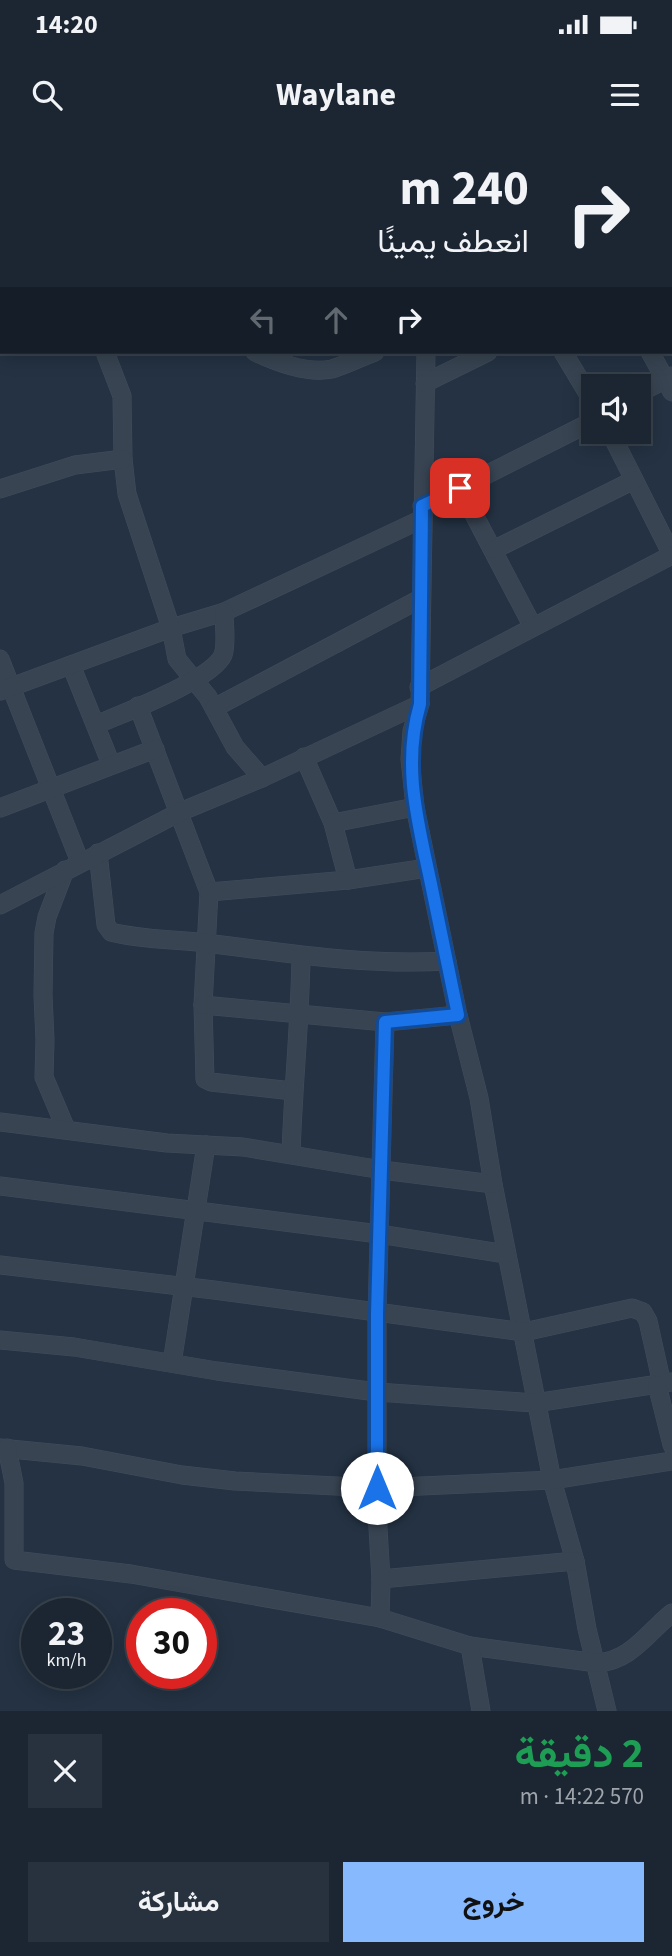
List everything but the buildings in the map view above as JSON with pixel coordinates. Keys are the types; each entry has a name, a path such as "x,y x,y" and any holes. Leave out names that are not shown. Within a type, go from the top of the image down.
{"street":[{"path":"106,354 122,396 123,459 127,494 171,628 174,653 193,682 208,697 235,747 262,778"},
{"path":"259,354 270,359 332,369 370,354"},
{"path":"426,354 419,696 410,759 415,807 458,1015 479,1098 535,1403 552,1480 575,1561 587,1629 607,1711"},
{"path":"425,383 484,354"},
{"path":"564,354 581,382"},
{"path":"651,354 670,382 651,389"},
{"path":"6,689 171,628 224,612 422,512 460,488 581,427"},
{"path":"0,905 180,812 262,778 304,757 419,696 533,627 672,555 616,444"},
{"path":"0,489 75,466 123,459"},
{"path":"493,550 634,480"},
{"path":"460,488 533,627"},
{"path":"214,708 420,598"},
{"path":"96,725 193,682 223,655 224,612"},
{"path":"0,659 6,689 51,788 72,866 46,925 43,995 44,1077 66,1129"},
{"path":"71,665 111,764"},
{"path":"138,706 209,892 203,1005 205,1079 211,1082 293,1091"},
{"path":"0,808 155,748"},
{"path":"304,757 333,823 348,880"},
{"path":"333,823 415,807"},
{"path":"98,853 106,925 111,932 301,957 391,963 447,961"},
{"path":"209,892 348,880 427,868"},
{"path":"291,1154 301,957"},
{"path":"203,1005 385,1022 458,1015"},
{"path":"380,1618 377,1314 385,1022"},
{"path":"0,1122 167,1143 291,1154 382,1170 493,1184"},
{"path":"172,1363 206,1145"},
{"path":"0,1186 379,1234 506,1254"},
{"path":"0,1265 183,1286 524,1332 622,1308 639,1310 648,1321 664,1384 672,1445"},
{"path":"0,1340 74,1347 377,1392 535,1403 594,1392 664,1384"},
{"path":"672,1461 552,1480 377,1488 235,1481 183,1475 82,1457 3,1448 14,1483 7,1560 131,1574 380,1618 470,1646 597,1663 608,1662 631,1651 672,1613"},
{"path":"381,1579 575,1561"},
{"path":"470,1646 481,1711"}],"route":[{"path":"377,1488 377,1314 385,1022 458,1015 415,807 410,759 412,732 420,704 422,506 460,488"}]}
